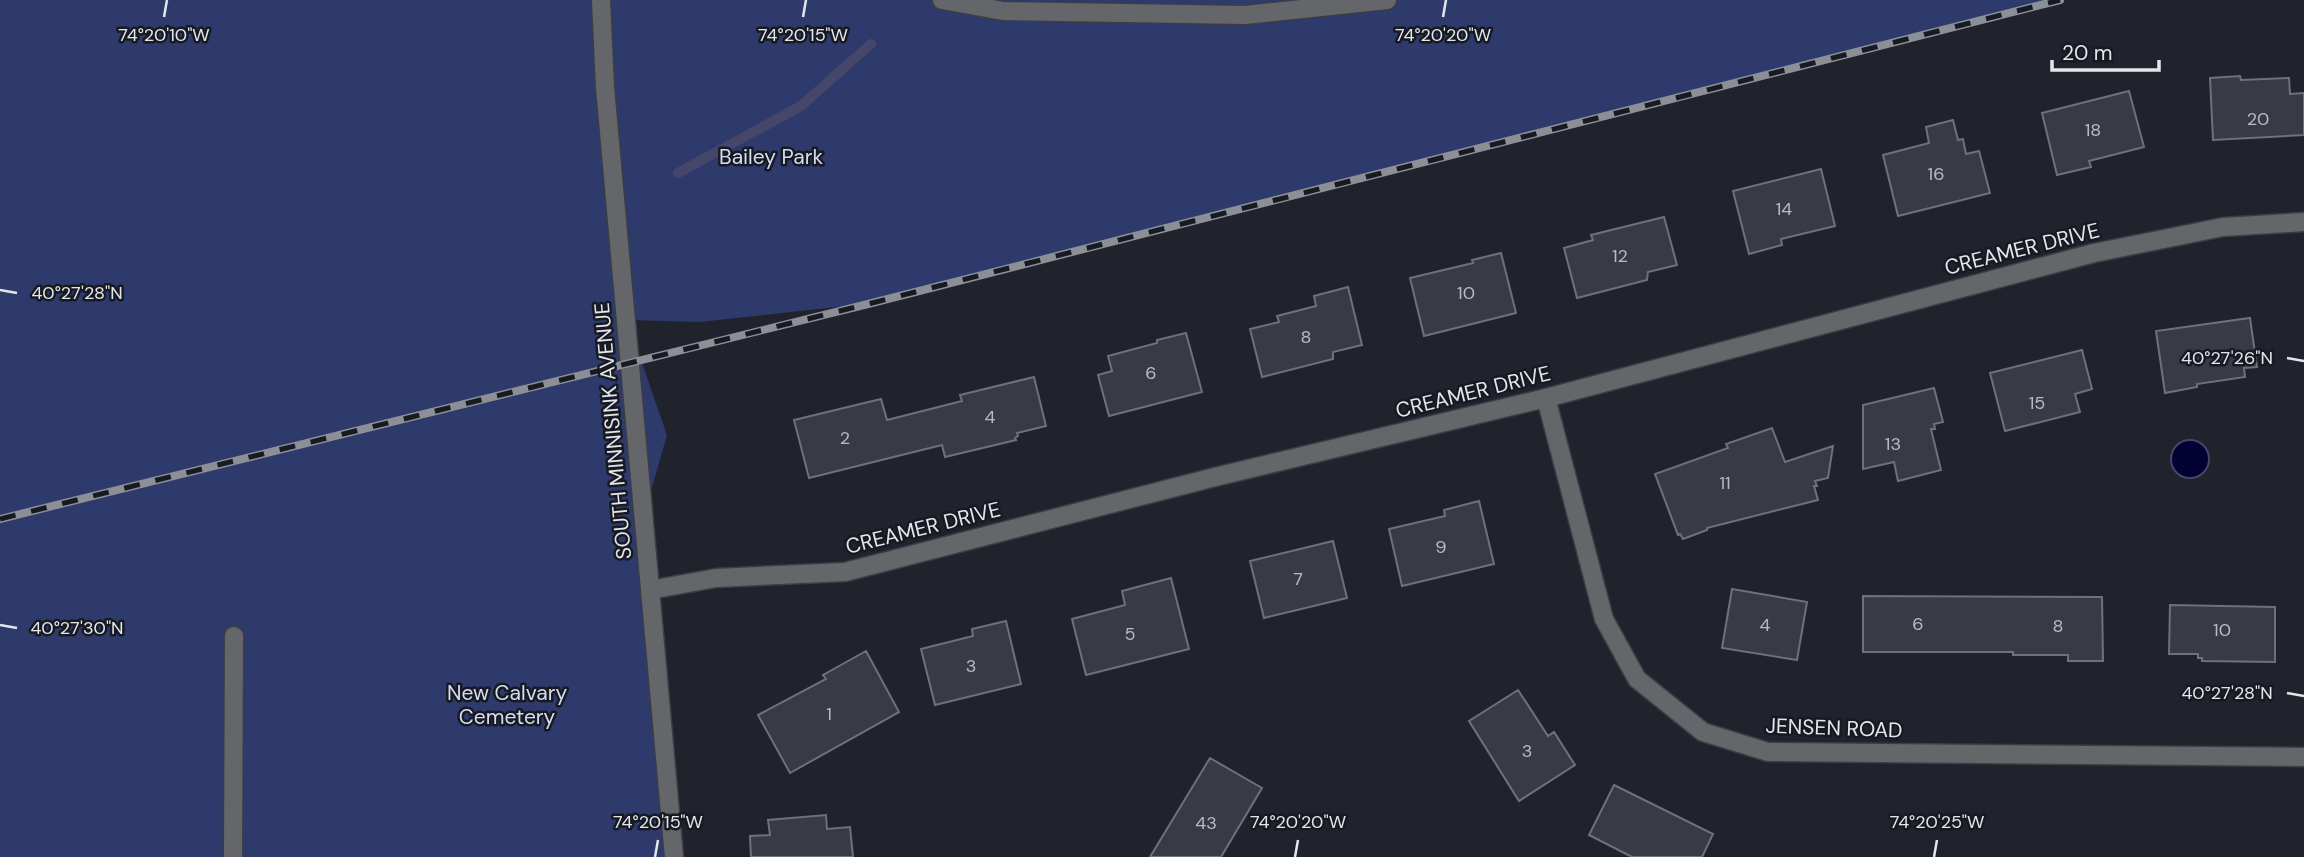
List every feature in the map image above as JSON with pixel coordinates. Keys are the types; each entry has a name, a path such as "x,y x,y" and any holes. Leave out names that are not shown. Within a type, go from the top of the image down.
{"street":[{"name":"SOUTH MINNISINK AVENUE","path":"601,0 607,100 674,857"},
{"path":"942,0 1003,11 1245,15 1387,0"},
{"name":"CREAMER DRIVE","path":"650,590 716,578 845,572 1219,476 1546,398 2094,253 2223,227 2304,222"},
{"name":"JENSEN ROAD","path":"1546,398 1604,619 1637,679 1703,732 1768,752 2304,757"},
{"path":"233,857 234,636"}],"green space":[{"path":"0,0 2060,0 872,303 700,322 627,320 667,435 643,519 674,857 0,857"}],"shaded area":[{"path":"2190,440 2204,445 2209,459 2204,473 2190,478 2176,473 2171,459 2176,445"}],"building":[{"path":"2240,76 2241,80 2289,78 2290,94 2304,93 2304,135 2213,140 2210,78"},
{"path":"2129,91 2144,147 2089,161 2091,167 2057,175 2042,113"},
{"path":"1953,120 1958,140 1963,139 1966,154 1979,151 1990,193 1898,216 1883,155 1929,143 1926,127"},
{"path":"1821,169 1835,226 1781,239 1782,245 1749,254 1733,191"},
{"path":"1664,217 1677,265 1648,272 1647,280 1577,298 1564,248 1593,240 1591,235"},
{"path":"1501,253 1516,313 1424,336 1410,278 1473,263 1472,260"},
{"path":"1348,287 1362,345 1333,352 1333,359 1262,377 1250,329 1279,322 1277,316 1316,306 1314,296"},
{"path":"2250,318 2257,367 2244,368 2245,377 2197,384 2197,387 2165,393 2156,331"},
{"path":"1186,333 1202,392 1109,416 1098,375 1112,371 1108,356"},
{"path":"2082,350 2092,389 2075,394 2080,412 2005,431 1990,373"},
{"path":"1034,377 1046,426 1017,433 1016,440 945,457 942,445 809,478 794,420 881,399 887,420 962,401 960,395"},
{"path":"1934,388 1943,422 1934,424 1935,429 1931,429 1941,470 1898,481 1894,462 1863,469 1863,405"},
{"path":"1772,428 1785,462 1833,446 1828,478 1815,481 1818,500 1707,528 1683,539 1678,535 1655,474 1728,448 1726,444"},
{"path":"1479,501 1494,564 1402,586 1389,529 1445,516 1444,510"},
{"path":"1333,541 1347,598 1264,618 1250,561"},
{"path":"1171,578 1189,649 1086,675 1072,619 1125,605 1122,591"},
{"path":"1732,589 1807,602 1797,660 1722,648"},
{"path":"1863,596 2102,597 2103,661 2068,661 2068,655 2013,655 2013,652 1863,652"},
{"path":"2170,605 2275,607 2275,662 2202,661 2198,654 2169,654"},
{"path":"1006,621 1021,684 935,705 921,649 973,636 972,629"},
{"path":"866,651 899,712 790,773 758,715 826,679 823,675"},
{"path":"1518,690 1548,736 1554,732 1575,765 1519,801 1469,721"},
{"path":"1210,758 1262,788 1221,857 1150,857"},
{"path":"1614,785 1713,834 1702,857 1632,857 1589,835"},
{"path":"826,815 827,829 850,827 853,857 751,857 750,836 770,835 768,820"}],"waterway":[{"path":"678,173 801,106 871,44"}],"railway":[{"path":"0,519 872,303 2060,0"}],"park label":[{"name":"Bailey Park","path":"771,157"},
{"name":"New Calvary Cemetery","path":"507,705"}]}
